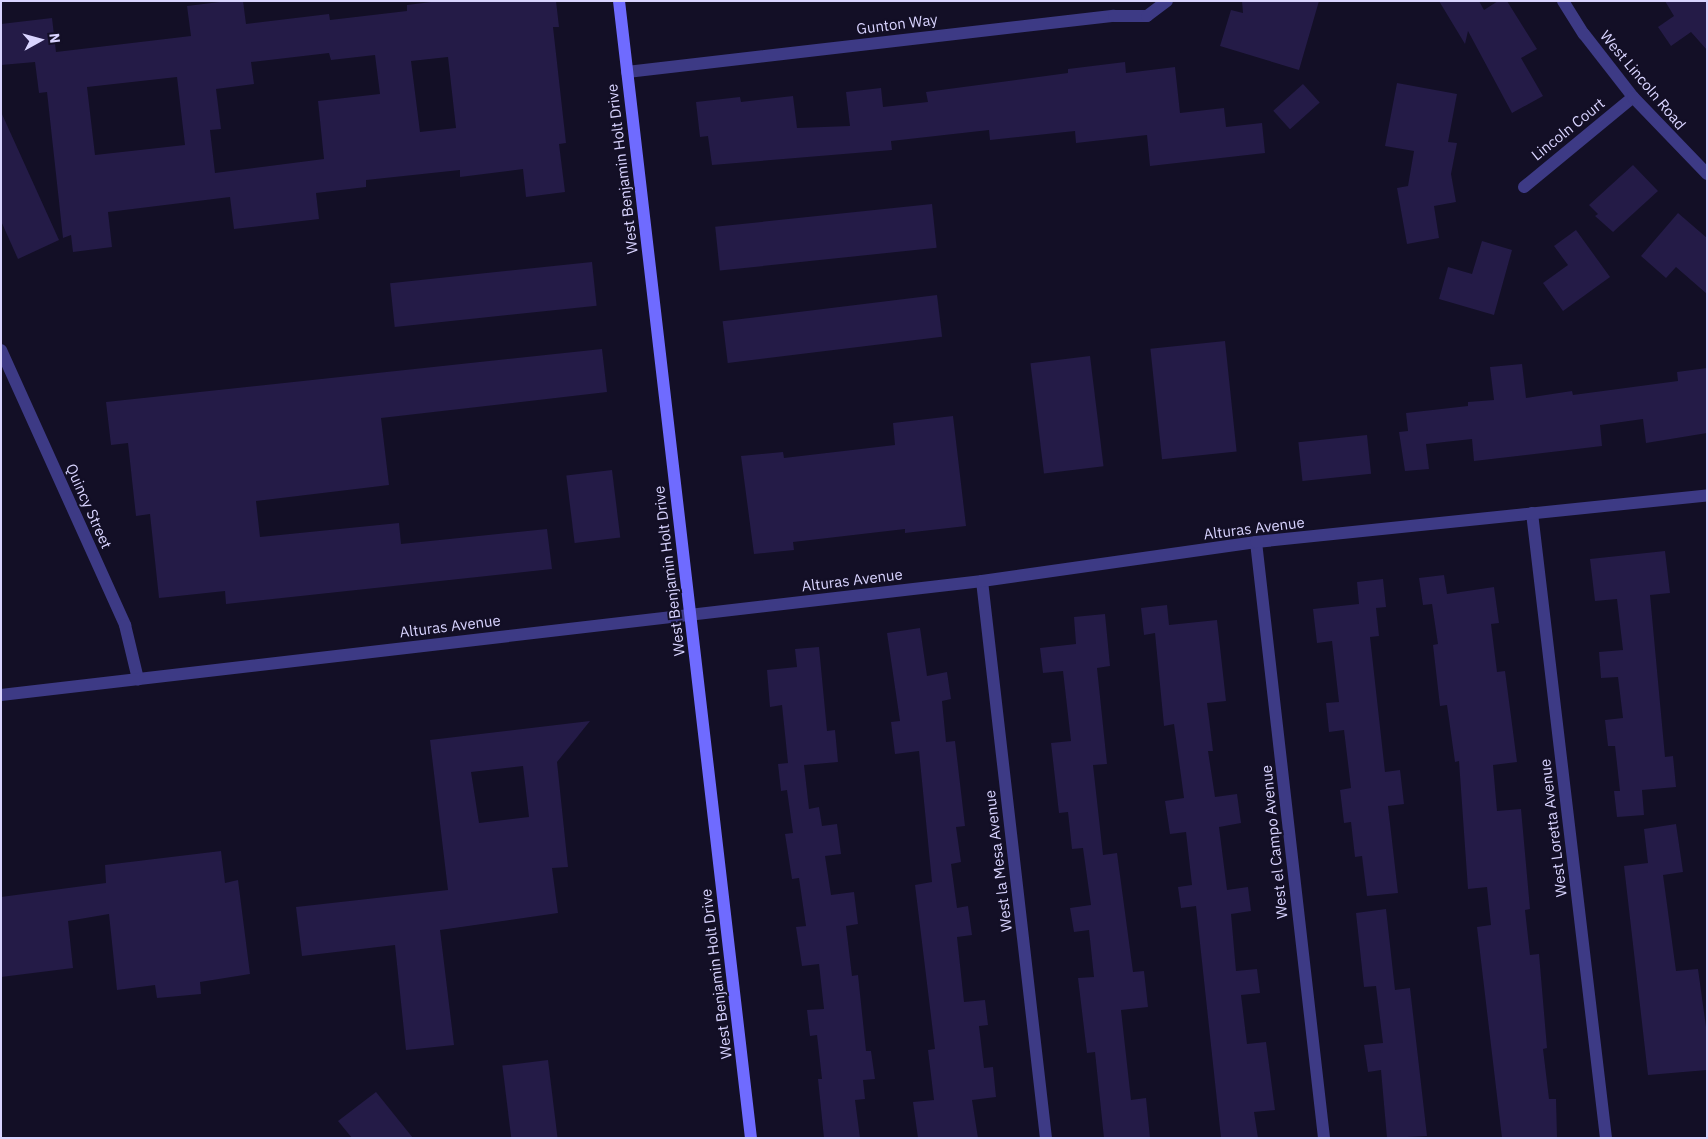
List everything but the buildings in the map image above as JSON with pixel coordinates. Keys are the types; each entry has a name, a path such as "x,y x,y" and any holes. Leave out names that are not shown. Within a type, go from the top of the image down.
{"main road":[{"name":"West Benjamin Holt Drive","path":"619,1 751,1138"}],"street":[{"name":"Gunton Way","path":"627,72 1114,16 1147,16 1167,1"},
{"name":"West Lincoln Road","path":"1562,1 1633,97 1707,174"},
{"name":"Lincoln Court","path":"1524,187 1633,97"},
{"name":"Quincy Street","path":"1,350 125,625 138,679"},
{"name":"Alturas Avenue","path":"1,695 982,581 1256,542 1707,495"},
{"name":"West Loretta Avenue","path":"1532,514 1606,1138"},
{"name":"West el Campo Avenue","path":"1256,542 1324,1138"},
{"name":"West la Mesa Avenue","path":"982,581 1046,1138"}]}
